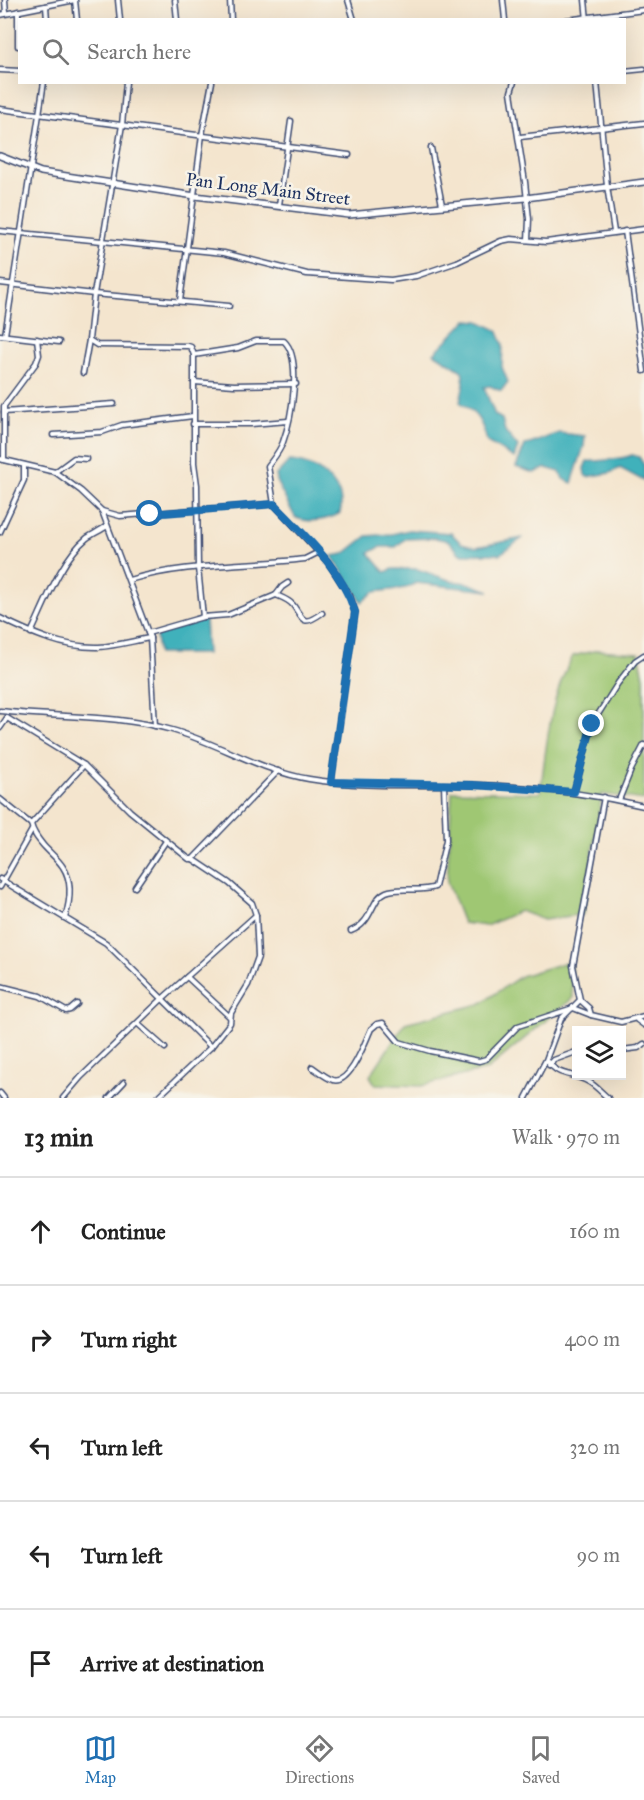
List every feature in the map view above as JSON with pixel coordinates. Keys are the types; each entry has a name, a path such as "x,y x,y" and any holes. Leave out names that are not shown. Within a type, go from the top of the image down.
{"street":[{"path":"5,0 6,13"},
{"path":"0,15 75,0 77,18"},
{"path":"118,0 120,18"},
{"path":"175,0 177,18"},
{"path":"230,0 231,18"},
{"path":"348,0 354,18"},
{"path":"503,0 505,18"},
{"path":"585,0 587,18 644,10"},
{"path":"46,6 47,18"},
{"path":"18,11 18,46"},
{"path":"626,70 644,69"},
{"path":"0,70 18,71"},
{"path":"44,84 14,284 2,335 59,342"},
{"path":"82,373 122,125 126,84"},
{"path":"180,301 202,135 212,84"},
{"path":"514,84 511,92 520,137 529,219 528,240"},
{"path":"597,84 614,232"},
{"path":"0,109 349,155"},
{"path":"279,205 291,121"},
{"path":"520,137 644,123"},
{"path":"431,148 442,205"},
{"name":"Pan Long Main Street","path":"0,156 30,169 112,184 349,215 526,198 644,182"},
{"path":"0,231 225,253 307,274 391,280 416,276 457,262 501,241 511,239 546,242 644,229"},
{"path":"625,231 644,371"},
{"path":"0,283 229,306"},
{"path":"37,339 39,355 36,363 7,400 4,412 2,459 54,472 81,491 102,511 149,635 155,726"},
{"path":"88,340 97,345 191,347 194,356 192,416 198,510 198,568 203,617"},
{"path":"194,356 238,348 256,341 284,341 288,345 296,384 283,443 268,466 274,504 328,562 350,596 355,612 331,782"},
{"path":"194,382 234,385 296,384"},
{"path":"4,412 114,404"},
{"path":"53,435 102,432 122,424 192,416"},
{"path":"193,424 251,424 288,421"},
{"path":"54,472 74,458 86,459"},
{"path":"0,532 24,480 24,465"},
{"path":"102,511 120,516 274,504"},
{"path":"31,633 59,575 78,546 107,526"},
{"path":"129,580 144,575 198,568 305,559 319,552"},
{"path":"0,618 31,633 69,645 99,646 149,635 203,617 228,615 276,595 288,583"},
{"path":"276,595 288,600 298,615 305,620 312,620 322,613"},
{"path":"574,792 592,724 618,682 635,661 644,655"},
{"path":"0,711 85,717 155,726 190,736 278,771 308,779 331,782 514,787 574,792 644,806"},
{"path":"0,728 11,713"},
{"path":"8,718 84,765 130,811 166,841 189,859 194,859 229,883 252,903 256,915 258,957 248,985 230,1017 230,1023 211,1047 158,1098"},
{"path":"620,800 631,770 644,745"},
{"path":"0,887 32,827 84,765"},
{"path":"194,859 278,771"},
{"path":"351,931 365,924 379,898 386,892 435,887 446,840 444,785"},
{"path":"591,1015 589,1008 580,1000 573,966 604,798"},
{"path":"0,799 32,827 39,840 63,866 67,874 71,901 65,918"},
{"path":"135,887 166,841"},
{"path":"2,880 106,943 211,1047"},
{"path":"63,1098 81,1077 162,999 256,915"},
{"path":"187,977 230,1017"},
{"path":"0,986 40,996 66,1011 77,1004"},
{"path":"526,1098 546,1060 561,1018 580,1000"},
{"path":"312,1067 332,1080 340,1081 348,1076 371,1029 383,1023 399,1042 479,1061 486,1059 518,1026 573,1008 621,1022 644,1016"},
{"path":"636,1019 644,1025"},
{"path":"138,1024 165,1048"},
{"path":"626,1049 638,1048 644,1044"},
{"path":"549,1065 554,1060 572,1053"},
{"path":"546,1060 559,1073 577,1076 590,1082 608,1098"},
{"path":"109,1098 124,1082"},
{"path":"0,1093 4,1098"}],"green space":[{"path":"598,650 639,653 644,677 644,800 602,794 583,914 544,920 520,911 486,926 463,923 447,882 452,791 540,793 550,723 565,672 573,656"},
{"path":"570,961 573,998 488,1069 421,1086 375,1084 370,1076 405,1023 480,1004 521,976"}],"water":[{"path":"467,320 479,321 497,330 503,344 502,367 508,382 501,391 490,386 484,387 495,415 502,419 505,431 518,447 514,458 487,442 478,419 460,402 464,383 462,371 434,353"},
{"path":"559,433 585,436 572,483 563,479 560,472 546,468 534,473 516,467 525,445"},
{"path":"632,455 639,457 644,465 644,481 620,468 610,473 587,477 585,475 584,468 587,461 610,460"},
{"path":"289,461 309,465 327,476 339,493 340,513 318,520 295,517 278,485 276,475"},
{"path":"409,530 451,533 461,543 476,547 523,538 500,554 460,554 449,541 435,538 405,539 396,547 380,547 369,553 385,572 393,569 417,569 490,591 416,583 406,588 374,592 362,602 332,556 344,554 367,536"},
{"path":"205,619 207,654 158,654 156,635"}],"route":[{"path":"150,514 274,504 328,562 350,596 355,612 331,782 473,785 574,792 592,724"}]}
